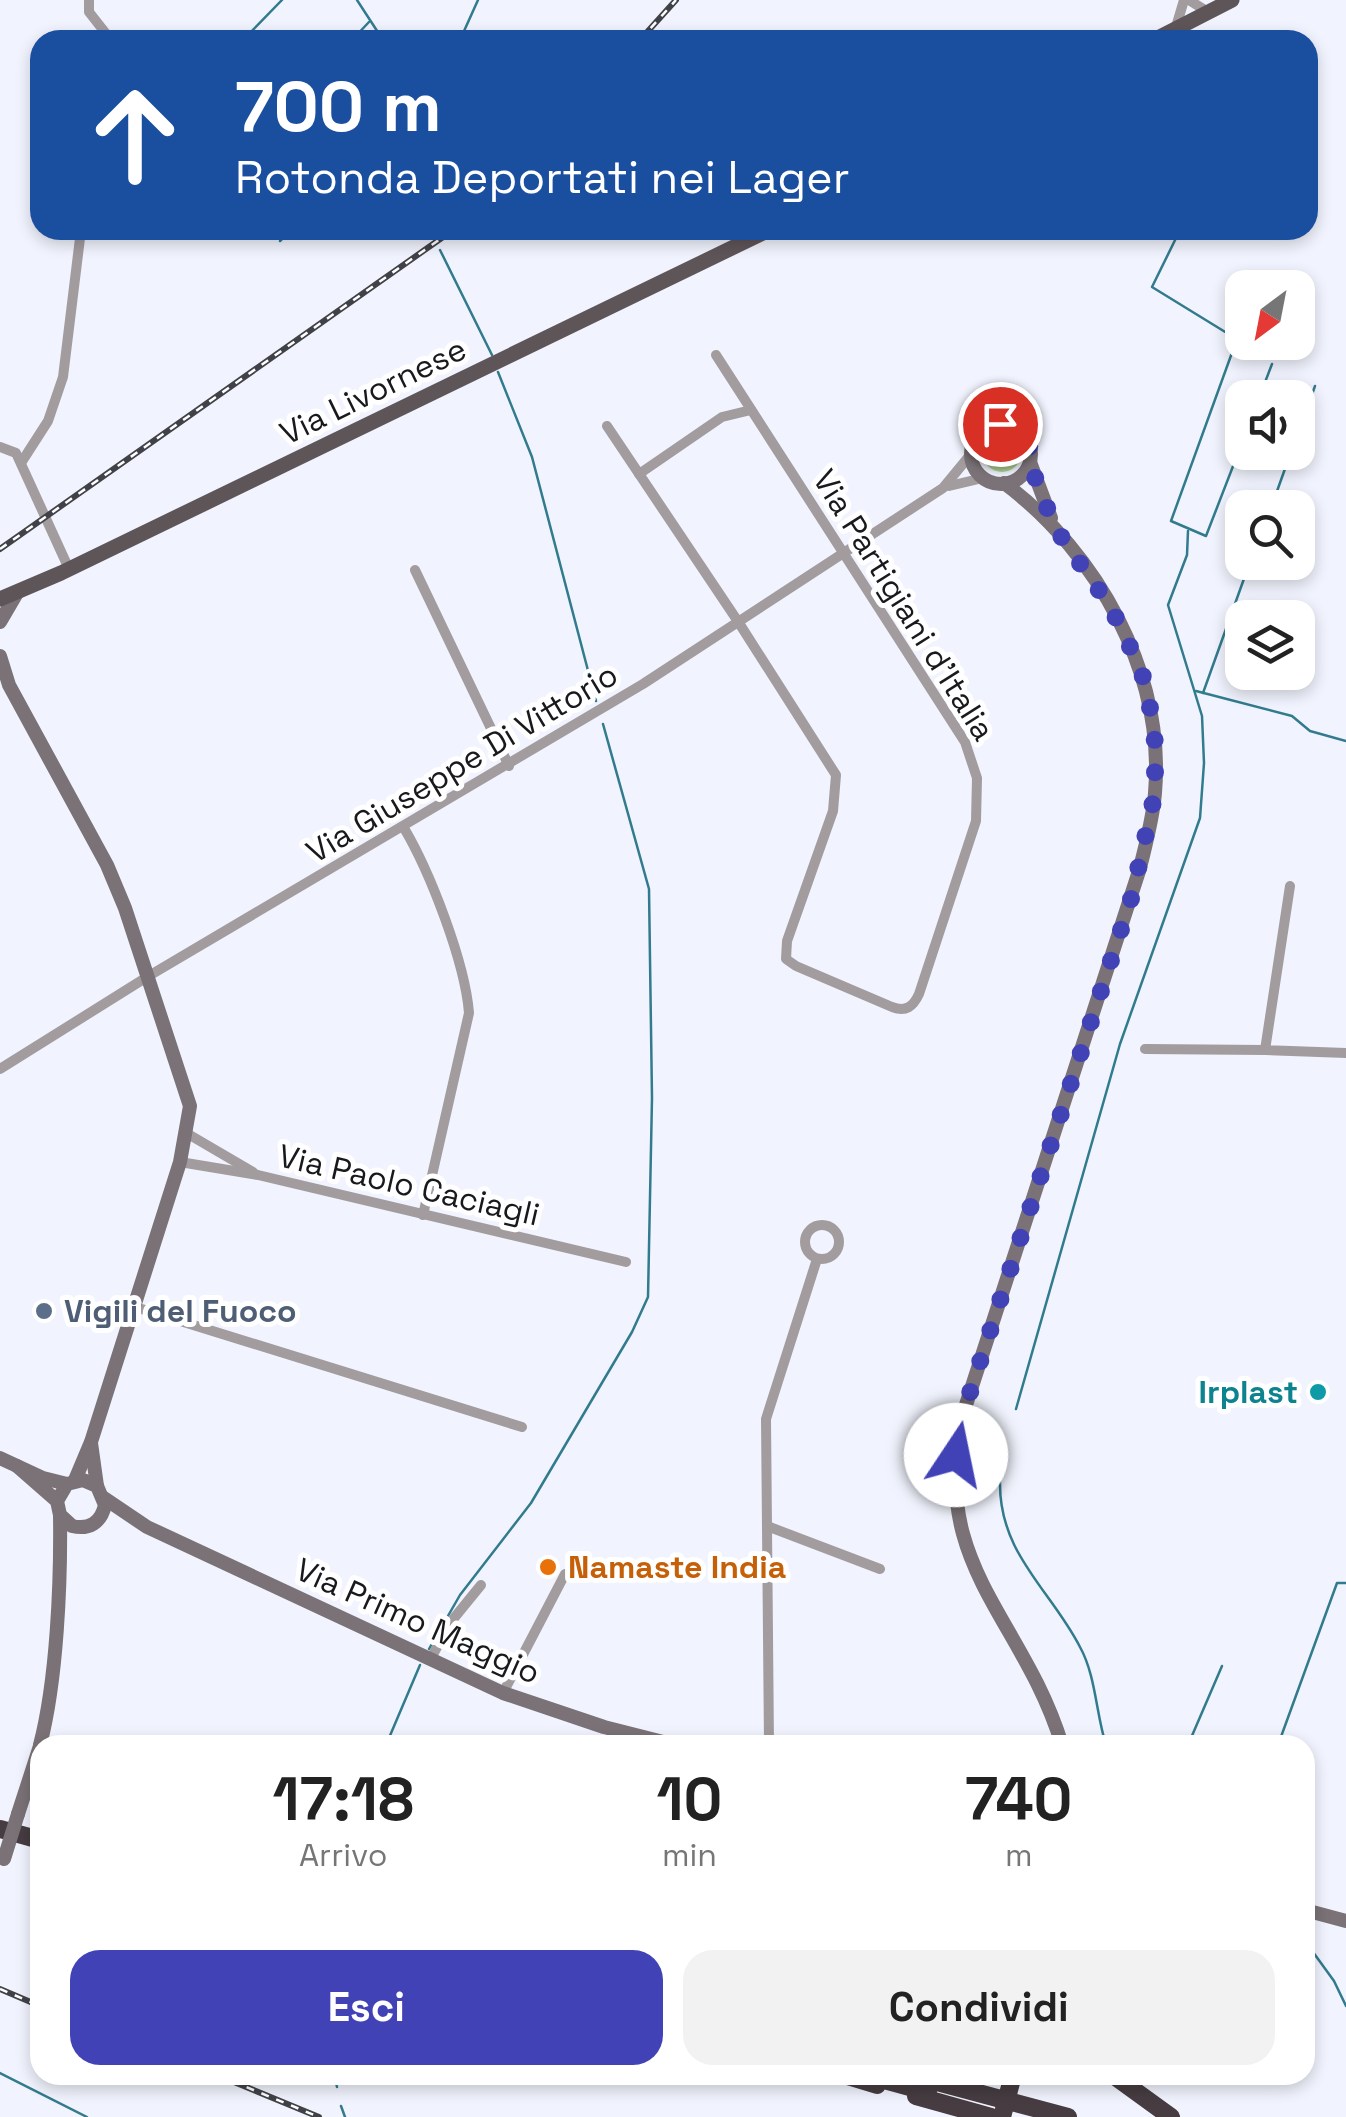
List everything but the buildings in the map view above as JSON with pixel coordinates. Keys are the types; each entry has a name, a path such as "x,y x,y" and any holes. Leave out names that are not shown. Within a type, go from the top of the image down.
{"highway":[{"path":"0,1829 30,1837"},
{"path":"1,1858 30,1854"},
{"path":"879,2085 991,2117"},
{"path":"903,2085 1022,2117"},
{"path":"949,2085 1068,2117"},
{"path":"1002,2117 1010,2085"},
{"path":"1126,2085 1170,2117"}],"main road":[{"path":"1175,30 1208,6 1232,0"},
{"name":"Via Livornese","path":"0,599 748,240"}],"street":[{"path":"89,0 89,12 103,30"},
{"path":"1175,30 1187,0 1208,6"},
{"path":"22,463 48,421 63,378 80,240"},
{"name":"Via Partigiani d'Italia","path":"716,354 965,742 977,778 978,808 919,994 906,1010 892,1008 786,958 786,946 833,810 836,774 740,623"},
{"path":"639,474 722,416 751,410"},
{"path":"1058,532 1030,462 1029,442 1024,434 1009,424 982,430 972,454 974,468 983,478 1004,484 1058,532 1110,606 1140,667 1154,731 1155,793 1132,896 958,1438 957,1509 970,1562 1035,1675 1059,1735"},
{"path":"607,426 740,623"},
{"path":"0,446 16,453 22,463 68,569"},
{"name":"Via Giuseppe Di Vittorio","path":"0,1069 146,977 509,766 740,623 943,488 972,454"},
{"path":"1004,484 1018,478 1030,462"},
{"name":"Via Giuseppe Di Vittorio","path":"943,488 983,478"},
{"path":"415,570 509,766"},
{"path":"0,622 16,593"},
{"path":"0,656 5,681 107,865 188,1097 188,1134 180,1162 91,1442 58,1508 60,1554 49,1696 42,1735"},
{"path":"404,828 428,874 466,986 469,1012 423,1215"},
{"path":"1264,1050 1290,886"},
{"path":"1145,1049 1346,1053"},
{"path":"188,1134 258,1175"},
{"name":"Via Paolo Caciagli","path":"180,1162 258,1175 626,1262"},
{"path":"770,1735 766,1419 817,1259"},
{"path":"132,1306 522,1427"},
{"path":"60,1554 94,1522 101,1492 91,1442"},
{"name":"Via Primo Maggio","path":"0,1458 43,1478 90,1482 146,1527 503,1693 635,1735"},
{"name":"Via Primo Maggio","path":"17,1466 72,1526 94,1522 146,1527"},
{"path":"767,1526 880,1569"},
{"path":"503,1693 565,1574"},
{"path":"430,1660 450,1623 481,1585"},
{"path":"1,1858 30,1777"},
{"path":"1315,1913 1346,1921"}],"green space":[{"path":"1002,434 1016,439 1021,453 1016,467 1002,472 988,467 983,453 988,439"}],"waterway":[{"path":"253,30 282,0"},
{"path":"357,0 376,30"},
{"path":"464,30 478,0"},
{"path":"361,30 369,22"},
{"path":"1175,240 1152,287 1225,332"},
{"path":"440,250 492,355"},
{"path":"1229,360 1171,521 1206,536 1232,470"},
{"path":"1266,380 1272,364"},
{"path":"498,372 532,457 596,701"},
{"path":"1277,490 1285,470"},
{"path":"1016,1409 1120,1044 1200,818 1202,716 1168,605 1187,555 1188,531"},
{"path":"1203,693 1244,580"},
{"path":"1196,691 1292,716 1310,731 1346,741"},
{"path":"429,1649 460,1595 531,1503 632,1332 648,1297 652,1098 649,889 603,724"},
{"path":"1000,1482 1002,1507 1017,1551 1085,1658 1104,1735"},
{"path":"1282,1735 1337,1583 1346,1583"},
{"path":"390,1735 420,1665"},
{"path":"1192,1735 1222,1666"},
{"path":"1315,1955 1346,2006"},
{"path":"0,2073 87,2117"},
{"path":"341,2106 345,2117"}],"railway":[{"path":"649,30 676,0"},
{"path":"0,549 439,240"},
{"path":"0,1989 30,2002"},
{"path":"241,2085 319,2117"}],"place":[{"name":"Vigili del Fuoco","path":"44,1311"},
{"name":"Irplast","path":"1318,1392"},
{"name":"Namaste India","path":"548,1567"}],"route":[{"path":"956,1455 965,1408 1132,896 1155,793 1155,742 1140,667 1110,606 1058,532 1030,462 1029,442 1017,428 1000,424"}]}
